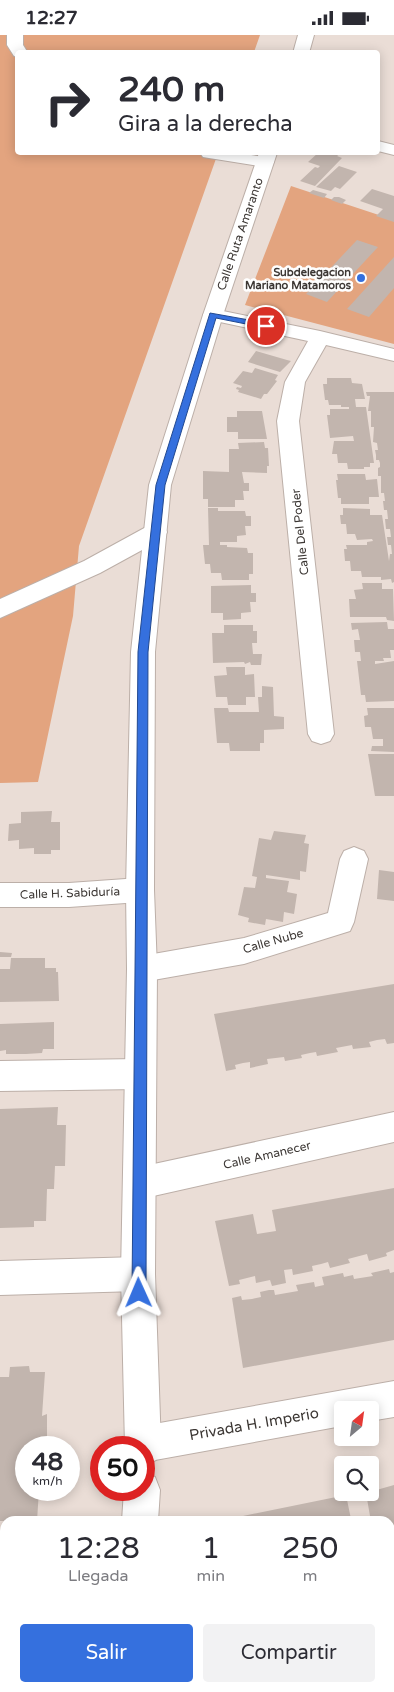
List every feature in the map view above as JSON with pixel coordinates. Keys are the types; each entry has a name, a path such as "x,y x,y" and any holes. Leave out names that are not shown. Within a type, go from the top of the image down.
{"street":[{"path":"15,35 14,45 18,50"},
{"path":"302,50 306,35"},
{"path":"380,146 394,150"},
{"path":"238,155 267,157"},
{"name":"Calle Ruta Amaranto","path":"143,1436 138,1275 142,969 140,890 143,652 160,485 213,315 267,157"},
{"path":"213,315 320,337 394,355"},
{"name":"Calle Del Poder","path":"320,337 296,382 288,421 320,734"},
{"path":"0,609 92,567 156,531"},
{"name":"Calle Nube","path":"142,969 244,951 340,921 354,859"},
{"name":"Calle H. Sabiduría","path":"0,895 69,895 140,890"},
{"path":"0,1076 140,1074"},
{"name":"Calle Amanecer","path":"140,1183 394,1127"},
{"path":"0,1278 138,1275"},
{"name":"Privada H. Imperio","path":"155,1444 394,1399"},
{"path":"140,1516 141,1501"}],"shaded area":[{"path":"0,35 260,35 255,50 15,50 15,155 217,155 79,546 73,616 38,782 0,783"},
{"path":"291,186 394,220 394,344 245,305"}],"building":[{"path":"316,155 338,155 337,156 342,158 315,186 300,181 315,167 318,168 320,166 308,162"},
{"path":"339,166 357,172 340,189 335,187 331,191 316,187"},
{"path":"372,189 394,196 394,222 376,216 383,209 360,201"},
{"path":"313,190 327,194 324,198 309,193"},
{"path":"334,197 346,200 342,204 331,200"},
{"path":"357,240 378,247 327,302 306,294"},
{"path":"394,257 394,288 369,317 347,309"},
{"path":"256,351 291,361 280,372 248,362"},
{"path":"255,368 278,375 275,380 277,381 261,399 238,392 237,387 241,388 242,386 233,383 243,371 252,373"},
{"path":"327,378 351,378 352,383 362,384 365,399 355,399 356,407 366,407 374,463 370,463 370,467 348,469 347,463 338,463 337,454 332,454 334,441 354,441 353,436 330,438 327,415 330,415 330,409 349,409 349,407 329,405 328,400 325,400 323,384 327,384"},
{"path":"366,392 394,392 394,582 392,583 391,579 381,580 381,577 362,577 361,571 351,571 350,561 345,561 344,549 347,549 346,545 367,545 367,542 373,541 372,539 357,540 355,534 347,534 346,524 341,524 340,515 343,515 343,508 370,509 370,515 382,515 389,561 390,554 392,554 391,545 388,545 387,537 391,537 390,529 386,529 385,519 388,519 387,510 384,510 384,493 381,493 381,476 378,476 380,463 379,460 376,460 375,450 378,450 377,443 373,442 374,427 371,427 371,411 368,411 370,396 367,396"},
{"path":"237,411 262,411 267,439 238,439 238,432 227,432 227,417 237,417"},
{"path":"264,442 265,448 268,448 269,466 267,466 267,473 242,472 244,483 249,483 249,491 243,491 244,500 235,500 235,507 208,507 208,499 203,499 203,471 229,472 229,449 239,449 238,443"},
{"path":"337,474 365,474 366,480 377,479 379,497 369,497 369,504 341,504 341,498 338,498"},
{"path":"208,508 218,508 218,511 245,511 246,516 251,516 251,526 245,526 246,535 237,536 237,542 220,542 220,545 227,545 227,547 247,548 248,553 253,553 253,574 249,574 249,580 222,580 221,573 211,573 210,564 205,564 203,545 209,545"},
{"path":"362,583 382,583 382,589 393,589 394,621 387,620 386,617 350,617 349,599 356,599 354,590 363,589"},
{"path":"251,585 251,593 256,593 256,602 250,602 251,612 241,613 241,619 223,620 223,613 211,613 211,586"},
{"path":"387,622 388,629 394,629 394,650 390,650 391,658 383,658 384,661 375,661 375,664 394,661 394,701 366,702 365,695 361,695 357,661 361,661 360,652 355,652 354,640 360,640 358,629 352,630 351,623"},
{"path":"224,625 253,625 253,631 257,631 257,643 252,643 253,654 262,654 261,665 251,665 250,662 245,664 244,662 213,663 212,633 224,633"},
{"path":"226,667 245,667 245,675 254,674 255,697 246,697 246,705 228,705 227,697 216,697 214,676 227,675"},
{"path":"262,686 273,687 274,716 284,717 284,729 264,730 264,743 260,743 260,751 230,751 229,743 217,743 214,708 228,708 229,712 259,712 258,697 262,697"},
{"path":"367,708 394,708 394,752 371,751 372,746 383,746 383,739 373,739 371,727 365,727 364,716 368,715"},
{"path":"368,754 394,754 394,796 375,796"},
{"path":"52,811 51,822 60,822 60,850 51,850 51,854 34,854 34,848 19,849 19,840 8,841 9,824 21,823 21,812"},
{"path":"274,831 306,835 304,843 309,844 306,872 300,871 300,880 266,875 266,878 289,881 287,892 297,894 294,914 284,912 283,922 266,919 265,925 248,922 249,918 238,915 244,887 255,888 257,877 252,876 259,838 271,840"},
{"path":"379,870 394,872 394,901 377,899"},
{"path":"0,952 12,953 11,957 0,957"},
{"path":"11,958 45,958 45,968 56,968 56,972 58,972 59,1001 0,1002 0,969 10,969"},
{"path":"394,984 394,1043 387,1044 385,1039 377,1040 369,1042 371,1047 353,1049 352,1045 336,1048 338,1052 317,1056 316,1052 301,1055 302,1058 285,1061 284,1057 267,1059 268,1064 250,1068 250,1062 243,1063 235,1065 236,1069 226,1071 214,1014"},
{"path":"54,1022 54,1049 43,1049 42,1053 26,1054 6,1054 6,1050 0,1051 0,1024"},
{"path":"58,1107 57,1125 66,1125 65,1166 55,1166 54,1189 47,1189 46,1221 34,1221 34,1227 0,1228 0,1109"},
{"path":"394,1188 394,1250 386,1253 387,1256 369,1261 367,1254 348,1259 350,1263 330,1268 328,1262 312,1266 313,1271 293,1275 292,1269 284,1270 286,1283 272,1286 270,1280 256,1283 255,1276 239,1280 240,1284 229,1286 215,1221 253,1214 257,1234 276,1231 272,1210"},
{"path":"389,1269 390,1273 394,1272 394,1340 243,1368 232,1298 241,1296 242,1300 252,1299 261,1297 260,1292 269,1290 274,1290 275,1295 298,1291 296,1285 314,1282 315,1287 324,1285 322,1277 343,1273 344,1277 353,1275 354,1279 373,1276 371,1273"},
{"path":"29,1366 30,1372 45,1372 42,1416 47,1414 47,1436 15,1436 15,1501 38,1501 37,1516 0,1516 0,1377 9,1377 10,1367"},
{"path":"394,1485 394,1516 370,1516 367,1501 379,1501 379,1489"},
{"path":"334,1497 334,1501 347,1501 350,1516 243,1516"}],"place":[{"name":"Subdelegacion Mariano Matamoros","path":"361,278"}],"route":[{"path":"139,1293 142,969 140,890 143,652 160,485 213,315 266,326"}]}
